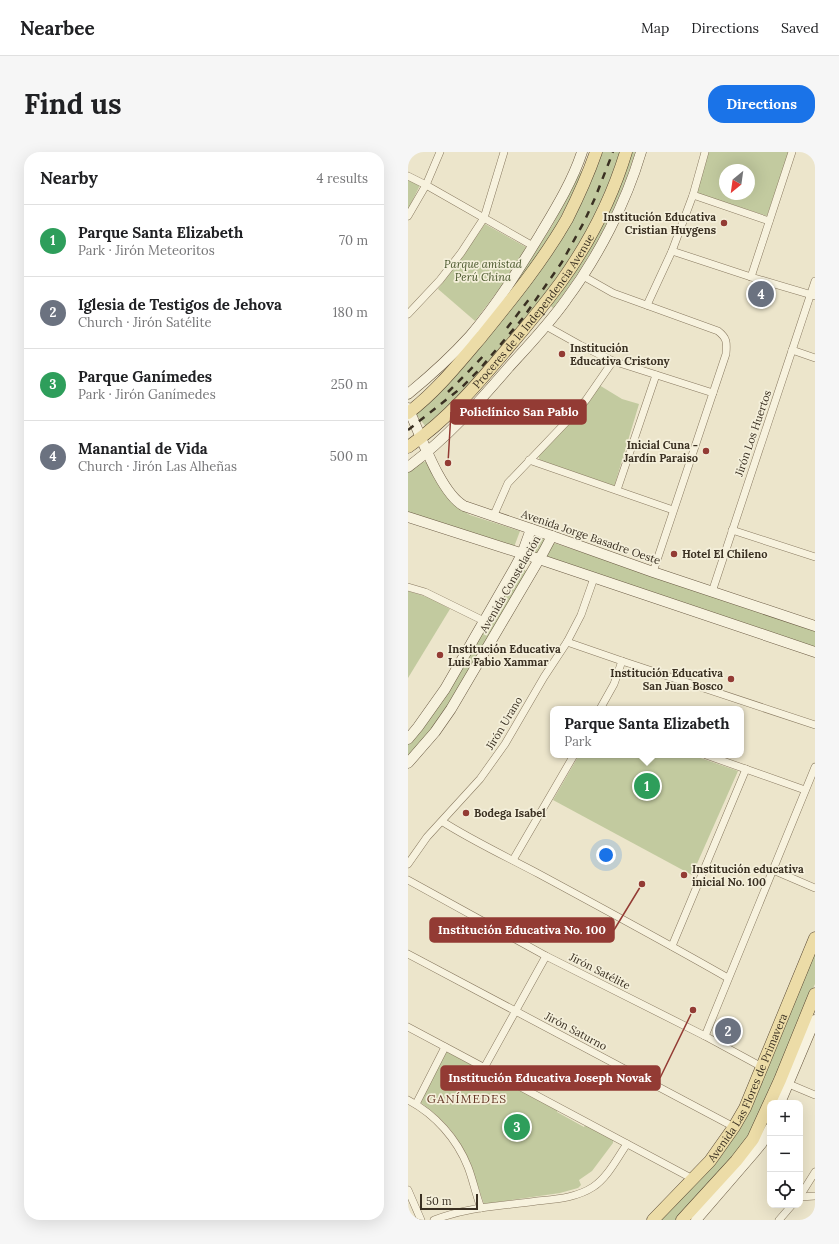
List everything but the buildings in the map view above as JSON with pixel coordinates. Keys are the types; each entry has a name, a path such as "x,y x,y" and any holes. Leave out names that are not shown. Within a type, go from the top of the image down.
{"main road":[{"path":"408,394 444,362 471,334 510,282 552,215 582,152"},
{"name":"Proceres de la Independencia Avenue","path":"409,411 427,397 453,370 500,314 538,264 567,218 580,192 596,152"},
{"name":"Proceres de la Independencia Avenue","path":"408,447 444,419 466,396 542,307 561,282 573,265 594,227 617,180 626,152"},
{"path":"408,467 428,452 460,422 546,326 566,301 583,276 610,227 622,203 641,152"},
{"name":"Avenida Jorge Basadre Oeste","path":"409,411 438,474 457,502 471,510 552,536 653,572 815,626"},
{"path":"408,517 539,559 815,652"},
{"name":"Avenida Constelación","path":"408,738 418,727 445,690 522,554 531,529"},
{"name":"Avenida Constelación","path":"408,763 435,732 451,709 552,536"},
{"name":"Avenida Las Flores de Primavera","path":"653,1220 710,1161 734,1127 745,1108 815,938"},
{"name":"Avenida Las Flores de Primavera","path":"682,1220 747,1148 784,1082 811,1027 815,994"},
{"path":"781,1100 784,1082"},
{"path":"696,1220 753,1154 767,1134"}],"street":[{"path":"408,216 426,185 440,152"},
{"path":"409,311 447,271 484,218 504,152"},
{"path":"647,306 672,251 693,195 705,152"},
{"path":"751,277 792,152"},
{"path":"408,176 533,246"},
{"path":"693,195 769,221"},
{"path":"672,251 751,277 813,295"},
{"path":"583,276 613,293 718,331 725,336 727,344 726,354 653,572"},
{"name":"Jirón Los Huertos","path":"712,592 792,350 813,295 815,281"},
{"path":"546,326 580,345 614,361 713,393"},
{"path":"792,350 815,358"},
{"path":"493,517 508,483 586,400 614,361"},
{"path":"617,490 656,375"},
{"path":"529,460 673,510"},
{"path":"732,530 815,557"},
{"name":"Jirón Urano","path":"408,864 427,838 443,822 491,766 544,677 567,642 581,615 594,578"},
{"path":"408,587 425,592 484,621"},
{"path":"567,642 815,725"},
{"path":"602,706 614,684 622,661"},
{"path":"513,860 572,758"},
{"path":"715,758 805,790"},
{"path":"705,1036 815,767"},
{"path":"672,946 746,769"},
{"path":"443,822 464,836 513,860 728,978"},
{"path":"773,870 815,888"},
{"name":"Jirón Satélite","path":"408,880 546,956 705,1036 762,1067"},
{"name":"Jirón Saturno","path":"408,954 734,1127"},
{"path":"484,1068 546,956"},
{"path":"408,1027 693,1179"},
{"path":"416,1104 445,1047"},
{"path":"784,1082 815,1095"},
{"path":"408,1100 416,1104 438,1121 453,1140 468,1166 481,1208"},
{"path":"434,1220 481,1208 574,1196 594,1186 605,1175 627,1144"},
{"path":"803,1191 815,1172"},
{"path":"408,1190 421,1220"},
{"path":"803,1196 815,1196"},
{"path":"778,1220 789,1208"}],"green space":[{"path":"601,152 622,152 592,222 558,280 453,405 426,427 416,414 513,305"},
{"path":"631,152 635,152 628,173 601,234 579,272 553,308 550,305"},
{"path":"708,152 789,152 767,216 697,193"},
{"path":"583,169 575,190 551,235 515,287 513,285 552,226"},
{"path":"408,180 420,185 408,210"},
{"name":"Parque amistad Perú China","path":"485,224 526,247 515,268 475,321 438,289"},
{"path":"599,385 622,399 639,404 614,487 541,462 538,456"},
{"path":"418,462 426,462 445,492 463,511 470,515 520,531 514,547 408,515 408,469"},
{"path":"533,535 544,539 545,543 537,554 531,553 528,550"},
{"path":"551,542 815,629 815,649 546,559"},
{"path":"520,568 525,570 527,574 454,697 432,730 408,759 408,742 516,570"},
{"path":"408,591 430,598 450,609 408,678"},
{"path":"577,758 701,758 738,771 692,875 553,800"},
{"path":"815,947 815,984 747,1142 677,1220 657,1220 723,1150"},
{"path":"446,1051 519,1091 521,1089 558,1109 557,1112 584,1127 586,1124 614,1139 613,1143 592,1171 579,1180 581,1185 578,1188 560,1193 484,1204 468,1161 456,1137 444,1122 420,1102"}],"railway":[{"path":"408,430 461,388 479,370 523,318 562,262 584,222 613,152"},
{"path":"507,328 530,298"},
{"path":"448,392 487,352"}],"place":[{"name":"Institución Educativa Cristian Huygens","path":"724,223"},
{"name":"Manantial de Vida","path":"761,294"},
{"name":"Institución Educativa Cristony","path":"562,354"},
{"name":"Inicial Cuna - Jardín Paraiso","path":"706,451"},
{"name":"Policlínico San Pablo","path":"448,463"},
{"name":"Hotel El Chileno","path":"674,554"},
{"name":"Institución Educativa Luis Fabio Xammar","path":"440,655"},
{"name":"Institución Educativa San Juan Bosco","path":"731,679"},
{"name":"Parque Santa Elizabeth","path":"647,786"},
{"name":"Bodega Isabel","path":"466,813"},
{"name":"Institución educativa inicial No. 100","path":"684,875"},
{"name":"Institución Educativa No. 100","path":"642,884"},
{"name":"Institución Educativa Joseph Novak","path":"693,1010"},
{"name":"Iglesia de Testigos de Jehova","path":"728,1031"},
{"name":"Parque Ganímedes","path":"517,1127"}],"district":[{"name":"GANÍMEDES","path":"467,1099"}]}
